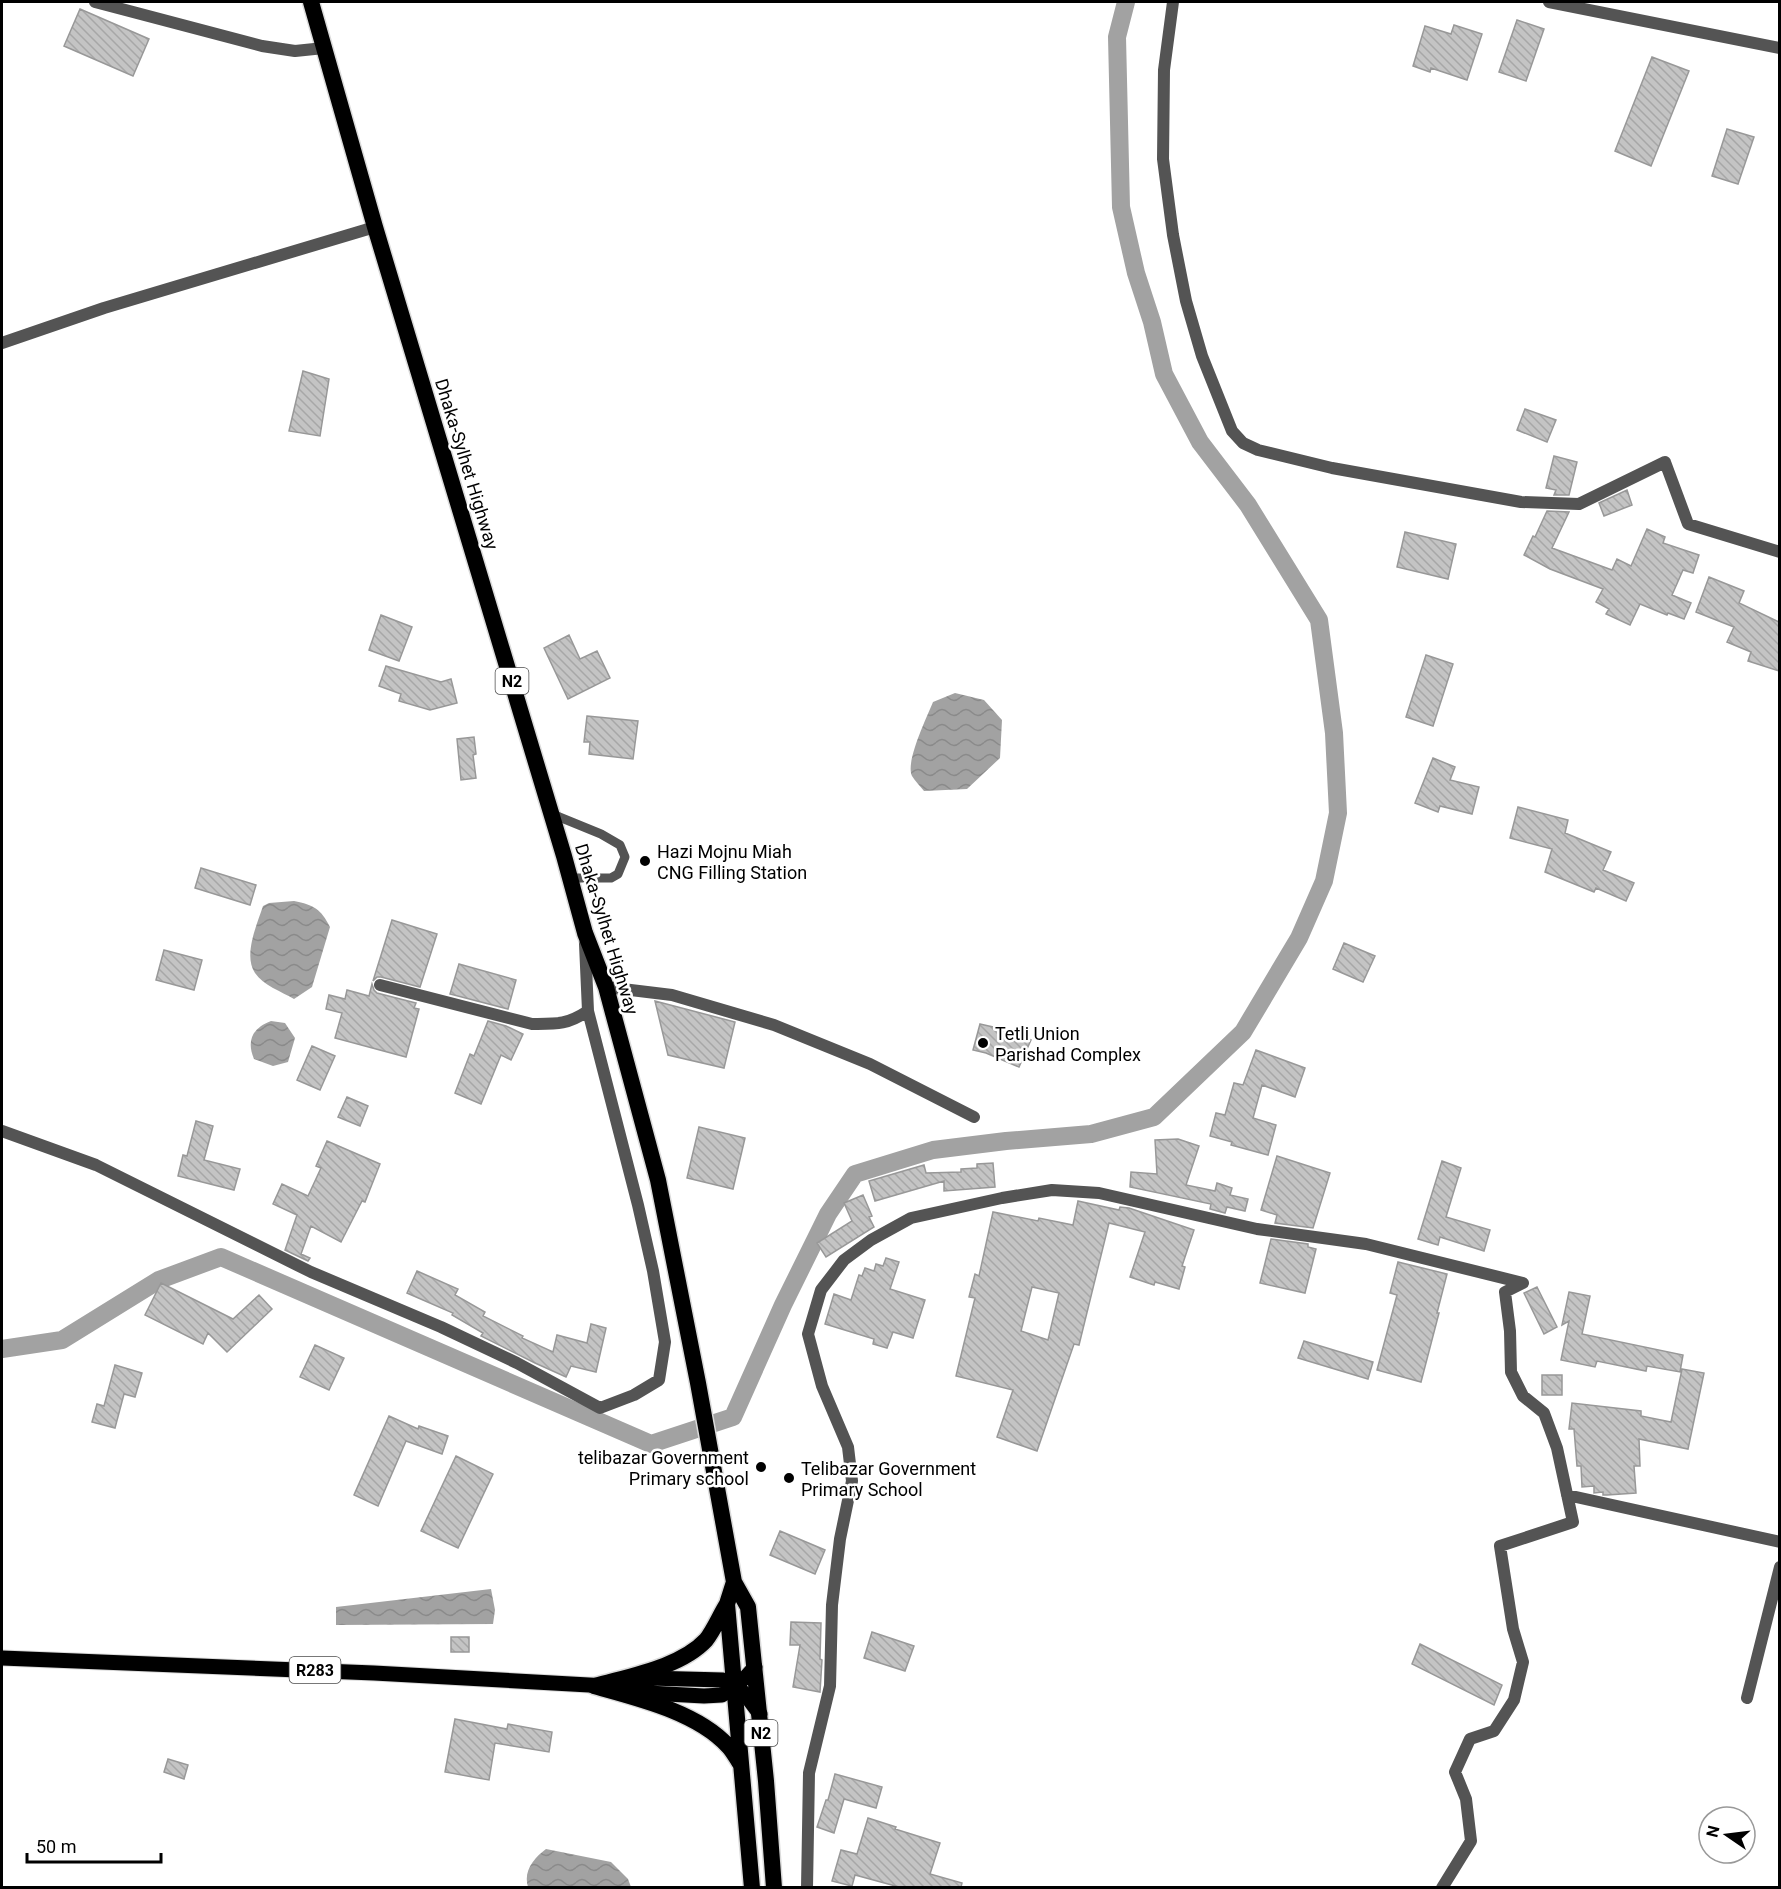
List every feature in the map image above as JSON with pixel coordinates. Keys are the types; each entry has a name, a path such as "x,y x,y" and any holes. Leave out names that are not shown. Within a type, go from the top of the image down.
{"highway":[{"name":"Dhaka-Sylhet Highway","path":"311,2 375,227 552,814 585,933 606,987 658,1180 734,1582 748,1607 760,1714 774,1887"},
{"path":"734,1582 727,1604 752,1887"},
{"name":"R283","path":"594,1686 660,1667 687,1656 706,1639 727,1604"},
{"name":"R283","path":"594,1686 666,1708 699,1723 728,1746 741,1766"}],"main road":[{"name":"R283","path":"2,1658 362,1672 594,1686 628,1685 648,1678 723,1680 735,1685"},
{"path":"755,1667 735,1685 760,1714"}],"street":[{"path":"95,2 262,46 295,51 324,48"},
{"path":"1173,2 1164,70 1163,159 1173,236 1186,301 1202,356 1232,431 1243,443 1258,450 1332,468 1521,502 1579,504 1665,462 1688,524 1779,552"},
{"path":"1549,2 1779,48"},
{"path":"2,343 104,308 375,227"},
{"path":"2,1131 96,1165 311,1272 441,1327 517,1363 600,1408 633,1395 659,1380 665,1342 653,1271 638,1205 588,1011 585,933"},
{"path":"380,986 532,1024 573,1021 588,1011"},
{"path":"606,987 672,995 774,1025 870,1064 974,1117"},
{"path":"807,1887 809,1773 830,1686 832,1605 840,1539 852,1481 848,1447 822,1386 808,1334 821,1290 844,1260 871,1240 911,1218 1002,1198 1052,1190 1100,1193 1257,1229 1366,1244 1523,1283 1505,1292 1510,1331 1511,1372 1522,1396 1544,1413 1557,1448 1573,1522 1500,1546 1513,1629 1523,1662 1514,1700 1494,1731 1470,1739 1455,1772 1466,1799 1471,1841 1442,1887"},
{"path":"1567,1495 1779,1542"},
{"path":"1747,1698 1779,1567"}],"lane":[{"path":"552,814 601,834 620,845 625,857 618,874 611,878 570,878"}],"water":[{"path":"955,693 984,700 1002,720 1000,758 967,789 924,791 912,776 911,761 914,750 933,702"},
{"path":"294,901 316,909 330,927 312,987 294,999 258,977 250,958 252,940 263,906 269,903"},
{"path":"271,1021 285,1023 295,1038 288,1062 273,1066 254,1059 251,1046 251,1040 256,1031"},
{"path":"491,1589 495,1610 493,1624 336,1625 336,1607"},
{"path":"546,1849 611,1862 628,1879 631,1887 528,1887 528,1870 537,1856"}],"building":[{"path":"80,9 149,39 133,76 64,46"},
{"path":"1517,20 1544,29 1526,81 1499,72"},
{"path":"1454,25 1482,34 1467,80 1431,68 1430,72 1413,66 1425,26 1451,34"},
{"path":"1652,57 1689,71 1651,166 1615,151"},
{"path":"1727,129 1754,137 1738,184 1712,176"},
{"path":"303,371 329,379 320,436 289,431"},
{"path":"1525,409 1556,420 1547,442 1517,430"},
{"path":"1554,456 1577,462 1569,495 1554,495 1556,490 1546,488"},
{"path":"1627,490 1632,505 1604,516 1599,503"},
{"path":"1547,511 1569,512 1552,548 1612,570 1617,559 1631,566 1647,529 1665,537 1663,543 1699,555 1693,573 1683,570 1672,595 1691,603 1684,619 1640,604 1630,625 1606,614 1609,609 1596,602 1603,589 1550,569 1524,555"},
{"path":"1405,532 1456,544 1448,579 1397,567"},
{"path":"1709,577 1744,591 1739,603 1779,622 1779,671 1748,661 1751,652 1727,642 1734,627 1696,612"},
{"path":"381,615 412,627 399,661 369,650"},
{"path":"569,635 580,659 597,651 610,678 568,699 544,648"},
{"path":"1426,655 1453,664 1433,726 1406,717"},
{"path":"386,666 441,682 451,679 457,703 430,710 399,701 401,694 379,686"},
{"path":"587,716 638,721 633,759 589,754 590,742 584,742"},
{"path":"474,737 476,754 473,755 476,778 461,780 457,739"},
{"path":"1433,758 1455,767 1450,780 1479,787 1472,814 1440,806 1438,812 1415,803"},
{"path":"1518,807 1568,820 1565,833 1611,852 1603,870 1634,883 1626,901 1596,888 1594,892 1545,872 1552,849 1510,838"},
{"path":"201,868 256,885 250,905 195,888"},
{"path":"392,920 437,934 420,987 381,977 373,981"},
{"path":"1344,943 1375,956 1363,982 1333,969"},
{"path":"164,950 202,960 194,990 156,980"},
{"path":"459,964 516,980 508,1009 450,994"},
{"path":"372,984 377,993 416,1003 414,1008 419,1009 406,1057 335,1038 342,1013 326,1009 329,995 345,999 347,990 369,996"},
{"path":"655,1001 735,1022 724,1068 668,1055"},
{"path":"488,1021 523,1034 511,1060 501,1055 481,1104 455,1093 470,1054 474,1056"},
{"path":"980,1024 1002,1029 1002,1027 1031,1040 1019,1067 973,1050"},
{"path":"312,1046 335,1056 320,1090 297,1080"},
{"path":"1256,1050 1305,1068 1295,1097 1262,1085 1253,1118 1276,1125 1268,1155 1231,1145 1232,1142 1210,1136 1216,1113 1225,1115 1234,1083 1243,1085"},
{"path":"347,1097 368,1106 360,1126 338,1117"},
{"path":"196,1121 213,1126 204,1160 240,1169 234,1190 178,1176 183,1155 187,1156"},
{"path":"699,1127 745,1138 733,1189 687,1178"},
{"path":"1178,1139 1199,1146 1186,1185 1215,1191 1217,1183 1232,1188 1230,1195 1248,1199 1245,1211 1227,1207 1225,1213 1210,1209 1211,1204 1130,1187 1131,1172 1157,1174 1155,1140"},
{"path":"327,1141 380,1164 365,1202 362,1201 341,1242 311,1226 301,1254 310,1258 308,1261 285,1250 297,1215 273,1204 282,1184 308,1196 321,1168 316,1166"},
{"path":"1277,1156 1330,1173 1313,1228 1275,1223 1277,1215 1261,1210"},
{"path":"1442,1161 1461,1168 1446,1217 1490,1230 1484,1251 1440,1237 1438,1245 1418,1239"},
{"path":"993,1163 995,1187 944,1191 944,1181 875,1201 869,1181 924,1165 926,1173 961,1172 961,1169 977,1168 977,1164"},
{"path":"863,1195 874,1227 826,1257 817,1243 852,1221 844,1203"},
{"path":"1078,1201 1119,1210 1120,1207 1129,1208 1194,1230 1182,1266 1185,1267 1179,1289 1155,1282 1154,1285 1130,1277 1145,1232 1109,1223 1079,1345 1074,1344 1037,1451 997,1437 1013,1390 956,1376 975,1298 969,1297 975,1274 979,1276 993,1212 1073,1225","holes":["1032,1287 1059,1293 1048,1340 1021,1331"]},
{"path":"1271,1239 1308,1244 1308,1247 1316,1249 1305,1293 1260,1283"},
{"path":"886,1258 899,1262 890,1289 925,1300 913,1338 893,1332 887,1348 873,1344 874,1339 825,1324 834,1294 851,1300 859,1275 862,1276 865,1268 874,1271 876,1264 883,1266"},
{"path":"1398,1262 1447,1274 1421,1382 1377,1370 1397,1295 1390,1293"},
{"path":"417,1271 458,1289 455,1295 485,1312 483,1316 553,1352 557,1335 587,1343 591,1324 606,1328 596,1372 571,1366 566,1377 481,1336 483,1333 452,1315 453,1313 407,1293"},
{"path":"161,1283 233,1319 259,1295 272,1309 227,1352 208,1333 203,1344 145,1315"},
{"path":"1537,1287 1557,1327 1544,1334 1524,1293"},
{"path":"1569,1292 1590,1296 1582,1334 1683,1355 1680,1372 1647,1366 1646,1371 1597,1361 1595,1367 1561,1360 1569,1321 1562,1325"},
{"path":"1304,1341 1373,1362 1368,1379 1298,1358"},
{"path":"315,1345 344,1358 329,1390 300,1377"},
{"path":"115,1365 142,1373 135,1397 124,1394 115,1428 92,1422 97,1404 104,1406"},
{"path":"1682,1369 1704,1373 1688,1449 1639,1439 1640,1466 1634,1466 1636,1493 1603,1495 1603,1492 1594,1493 1594,1486 1582,1487 1581,1466 1577,1466 1574,1429 1569,1429 1572,1403 1641,1411 1641,1416 1671,1422"},
{"path":"1542,1375 1562,1375 1562,1395 1542,1395"},
{"path":"389,1416 418,1429 419,1426 448,1436 442,1454 406,1441 378,1506 354,1495"},
{"path":"456,1456 493,1474 458,1548 421,1531"},
{"path":"780,1531 825,1550 815,1574 770,1555"},
{"path":"791,1622 821,1623 820,1692 793,1687 800,1645 790,1645"},
{"path":"872,1632 914,1646 905,1671 864,1658"},
{"path":"451,1637 469,1637 469,1652 451,1652"},
{"path":"1420,1644 1502,1685 1494,1705 1412,1664"},
{"path":"455,1719 507,1729 508,1724 552,1732 549,1752 495,1743 489,1780 445,1772"},
{"path":"168,1759 188,1765 184,1779 164,1772"},
{"path":"835,1774 882,1787 876,1808 844,1799 834,1833 817,1827"},
{"path":"868,1818 940,1843 930,1874 962,1883 961,1887 899,1887 855,1875 852,1886 832,1881 841,1850 857,1854"}],"waterway":[{"path":"2,1349 62,1340 159,1280 221,1257 651,1444 733,1417 783,1305 828,1214 855,1174 933,1150 1091,1134 1154,1117 1243,1032 1299,938 1324,881 1338,813 1334,733 1319,620 1248,505 1200,442 1164,374 1152,322 1136,273 1121,207 1117,37 1126,2"}],"place":[{"name":"Hazi Mojnu Miah CNG Filling Station","path":"645,861"},
{"name":"Tetli Union Parishad Complex","path":"983,1043"},
{"name":"telibazar Government Primary school","path":"761,1467"},
{"name":"Telibazar Government Primary School","path":"789,1478"}]}
